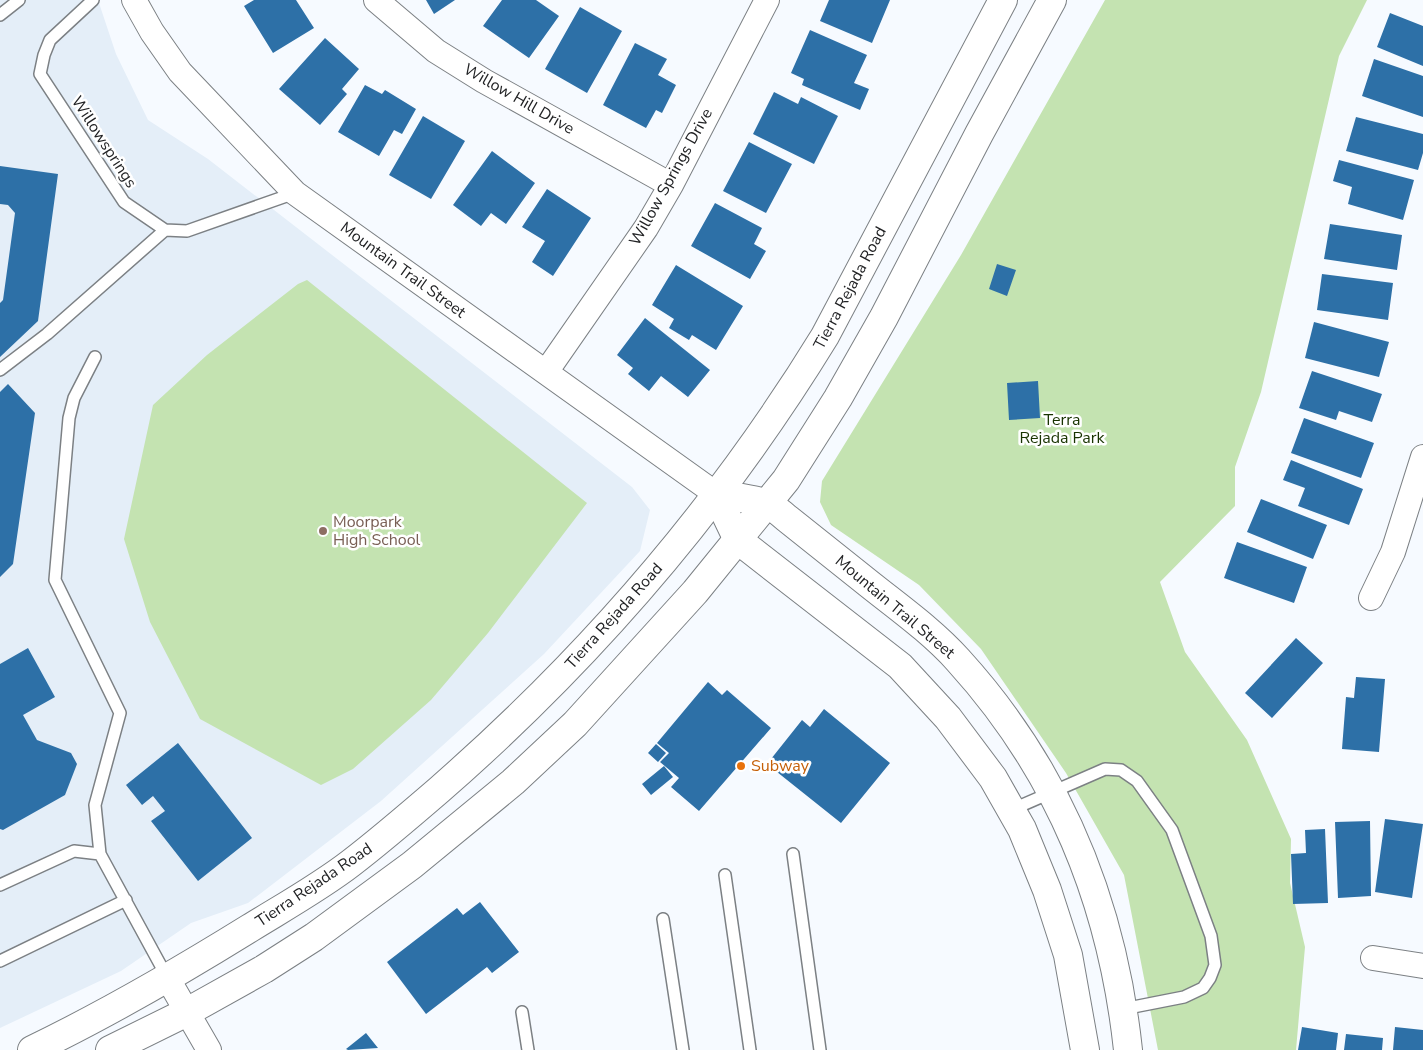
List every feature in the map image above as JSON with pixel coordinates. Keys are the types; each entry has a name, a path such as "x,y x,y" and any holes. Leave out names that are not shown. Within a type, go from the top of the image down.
{"main road":[{"name":"Tierra Rejada Road","path":"32,1050 168,979 349,865 476,757 543,694 654,574 742,461 825,336 1003,0"},
{"path":"110,1050 187,1012 264,969 314,937 412,865 513,782 575,724 695,592 802,458 884,317 979,134 1052,0"},
{"name":"Mountain Trail Street","path":"716,494 767,503 933,636 958,659 1014,730 1041,769 1062,809 1100,905 1110,940 1123,1009 1128,1050"},
{"name":"Mountain Trail Street","path":"716,494 738,540 900,666 948,718 987,771 1022,829 1047,890 1068,955 1085,1050"}],"street":[{"name":"Mountain Trail Street","path":"134,0 152,32 180,72 295,193 716,494"},
{"name":"Willow Hill Drive","path":"376,0 436,51 671,185"},
{"name":"Willow Springs Drive","path":"546,372 646,228 671,185 767,0"},
{"path":"1370,598 1393,552 1423,457"},
{"path":"1373,958 1423,966"},
{"path":"168,979 210,1050"}],"lane":[{"path":"0,15 19,0"},
{"name":"Willowsprings","path":"93,0 50,40 44,55 40,74 124,202 165,230"},
{"path":"0,370 47,334 165,230 187,231 295,193"},
{"path":"95,357 74,398 69,418 55,580 120,713 95,806 100,854 168,979"},
{"path":"1011,810 1105,769 1121,770 1137,781 1172,830 1211,936 1215,965 1210,978 1203,988 1184,997 1123,1009"},
{"path":"0,885 74,851 100,854"},
{"path":"793,854 820,1050"},
{"path":"725,875 750,1050"},
{"path":"0,960 126,900"},
{"path":"663,919 683,1050"},
{"path":"522,1012 528,1050"}],"shaded area":[{"name":"Moorpark High School","path":"0,0 98,0 116,54 148,120 208,159 632,487 650,510 640,551 544,654 381,801 248,903 191,923 121,971 0,1028"}],"green space":[{"name":"Terra Rejada Park","path":"1105,0 1367,0 1339,56 1261,392 1235,467 1235,506 1160,582 1185,652 1247,740 1291,839 1290,883 1305,947 1296,1050 1158,1050 1124,875 1066,773 981,649 919,585 831,525 820,502 822,481 961,255"},
{"path":"307,280 587,503 488,633 431,700 353,769 321,785 200,719 150,622 124,539 153,405 207,355 298,284"}],"building":[{"path":"254,0 296,0 314,28 273,53 244,6"},
{"path":"426,0 455,0 434,14"},
{"path":"502,0 536,0 559,16 529,58 483,26"},
{"path":"829,0 890,0 872,43 820,21"},
{"path":"580,7 622,31 587,93 545,69"},
{"path":"1390,13 1423,26 1423,66 1377,47"},
{"path":"810,30 867,55 854,83 869,89 860,110 802,85 804,79 791,73"},
{"path":"325,38 359,69 342,89 347,94 320,125 279,89"},
{"path":"635,43 667,59 658,75 676,85 662,113 656,110 646,128 603,105"},
{"path":"1374,59 1423,76 1423,117 1362,96"},
{"path":"365,85 382,94 385,90 416,109 402,134 394,130 379,156 338,132"},
{"path":"774,92 798,104 801,97 838,116 814,164 753,134"},
{"path":"423,116 465,141 431,199 389,175"},
{"path":"1356,117 1423,134 1423,153 1418,170 1346,151"},
{"path":"749,142 792,164 766,213 723,191"},
{"path":"492,151 535,183 506,224 491,213 481,226 453,205"},
{"path":"1339,160 1414,180 1403,220 1348,204 1352,187 1333,181"},
{"path":"0,166 58,174 38,321 0,357 0,303 3,300 15,213 8,205 0,204"},
{"path":"547,189 591,218 553,276 532,262 545,241 522,227"},
{"path":"715,203 762,228 754,244 766,251 750,279 691,246"},
{"path":"1330,224 1402,235 1397,270 1324,259"},
{"path":"997,264 1016,270 1007,296 989,289"},
{"path":"676,265 743,306 716,350 692,335 689,340 669,328 674,319 652,305"},
{"path":"1322,274 1393,283 1388,320 1317,310"},
{"path":"645,318 710,370 688,397 661,376 649,391 628,374 633,368 617,355"},
{"path":"1314,322 1389,342 1379,377 1305,358"},
{"path":"1312,371 1382,394 1372,422 1339,411 1336,420 1299,408"},
{"path":"1038,381 1040,418 1009,420 1007,383"},
{"path":"8,384 35,413 13,564 0,577 0,392"},
{"path":"1304,418 1374,443 1361,478 1291,453"},
{"path":"1291,460 1363,489 1349,525 1298,506 1305,488 1283,480"},
{"path":"1261,499 1327,525 1313,559 1247,532"},
{"path":"1237,542 1307,567 1294,603 1224,578"},
{"path":"1296,638 1323,663 1272,718 1245,693"},
{"path":"28,648 55,697 23,715 37,740 71,753 77,764 65,795 3,830 0,829 0,664"},
{"path":"1356,677 1385,679 1379,752 1342,749 1346,697 1354,698"},
{"path":"708,682 722,695 727,690 771,728 699,811 671,787 679,778 660,762 669,753 657,743"},
{"path":"824,709 890,763 841,823 767,764 802,720 810,727"},
{"path":"178,743 252,838 198,881 151,821 165,811 153,796 142,805 126,785"},
{"path":"656,744 666,753 658,762 648,753"},
{"path":"664,766 673,777 651,795 642,784"},
{"path":"1385,819 1423,824 1412,898 1375,892"},
{"path":"1370,821 1371,896 1338,898 1335,822"},
{"path":"1325,829 1328,903 1293,904 1291,854 1306,853 1305,830"},
{"path":"480,902 519,952 492,973 487,967 426,1014 387,962 457,908 463,915"},
{"path":"1302,1027 1338,1033 1336,1050 1298,1050"},
{"path":"1395,1027 1423,1030 1423,1050 1393,1050"},
{"path":"366,1033 378,1048 346,1049"},
{"path":"1346,1034 1383,1038 1382,1050 1344,1050"}],"place":[{"name":"Moorpark High School","path":"323,531"},
{"name":"Subway","path":"741,766"}]}
